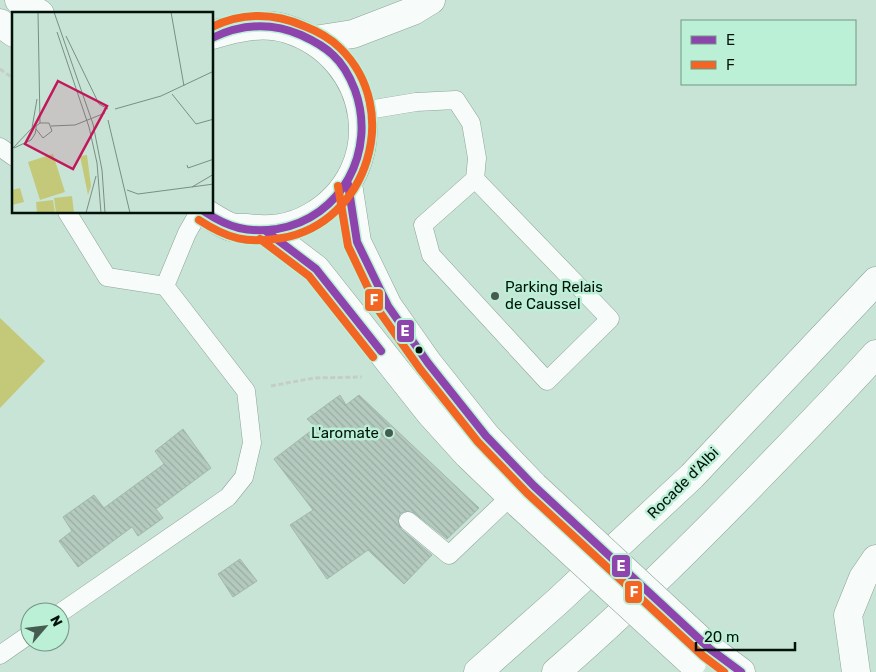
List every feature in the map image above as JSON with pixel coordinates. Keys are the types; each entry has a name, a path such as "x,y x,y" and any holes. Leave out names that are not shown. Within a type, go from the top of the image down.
{"main road":[{"path":"19,0 37,12"},
{"path":"314,40 354,34 413,11 431,0"},
{"path":"0,23 12,32"},
{"path":"208,214 231,227 266,231 298,224 326,208 348,184 358,161 363,136 362,111 353,83 337,59 314,40 286,28 255,25 217,35"},
{"path":"348,184 357,242 388,306 428,363 486,436 522,495"},
{"path":"266,231 316,269 430,413 468,454 522,495 701,661 741,672"},
{"name":"Rocade d'Albi","path":"478,672 557,602 692,476 876,281"},
{"path":"556,672 610,625 711,526 876,354"},
{"path":"856,672 848,615 863,578 876,559"}],"lane":[{"path":"362,111 416,102 456,100 471,124 476,158 475,179 423,225 431,255 547,381 610,320 475,179"},
{"path":"0,147 12,156"},
{"path":"68,214 107,278 165,286 246,391 252,443 244,476 228,497 70,607"},
{"path":"165,286 187,233 198,214"},
{"path":"408,521 449,555 522,495"},
{"path":"0,655 20,641"}],"path":[{"path":"0,69 12,78"},
{"path":"246,391 314,378 366,376"}],"green space":[{"path":"0,318 45,361 0,408"}],"building":[{"path":"340,395 346,405 359,395 479,508 447,539 414,513 405,511 400,514 398,520 401,529 432,555 404,584 368,550 327,579 290,525 313,510 274,459 316,427 307,419"},
{"path":"183,429 211,468 156,509 163,518 138,536 132,527 78,567 59,541 72,531 63,517 94,495 104,508 164,464 155,451"},
{"path":"240,559 257,581 233,597 218,574"}],"transit line":[{"name":"F","path":"199,220 219,232 248,240 282,238 312,228 336,211 355,187 367,160 372,131 370,101 359,73 340,48 328,38 293,22 270,17 247,17 223,22 214,26"},
{"name":"E","path":"208,214 222,222 248,230 277,229 300,222 320,211 336,196 349,178 357,158 361,136 361,113 353,85 340,62 322,46 290,31 256,26 245,27 214,37"},
{"name":"E","path":"348,184 357,242 388,306 428,363 486,436 534,486 710,649 741,672"},
{"name":"F","path":"338,186 348,246 379,311 420,369 478,442 527,493 703,656 724,672"},
{"name":"E","path":"266,231 316,269 381,351"},
{"name":"F","path":"260,239 309,276 373,357"}],"place":[{"name":"Parking Relais de Caussel","path":"495,296"},
{"name":"L'aromate","path":"389,433"}]}
